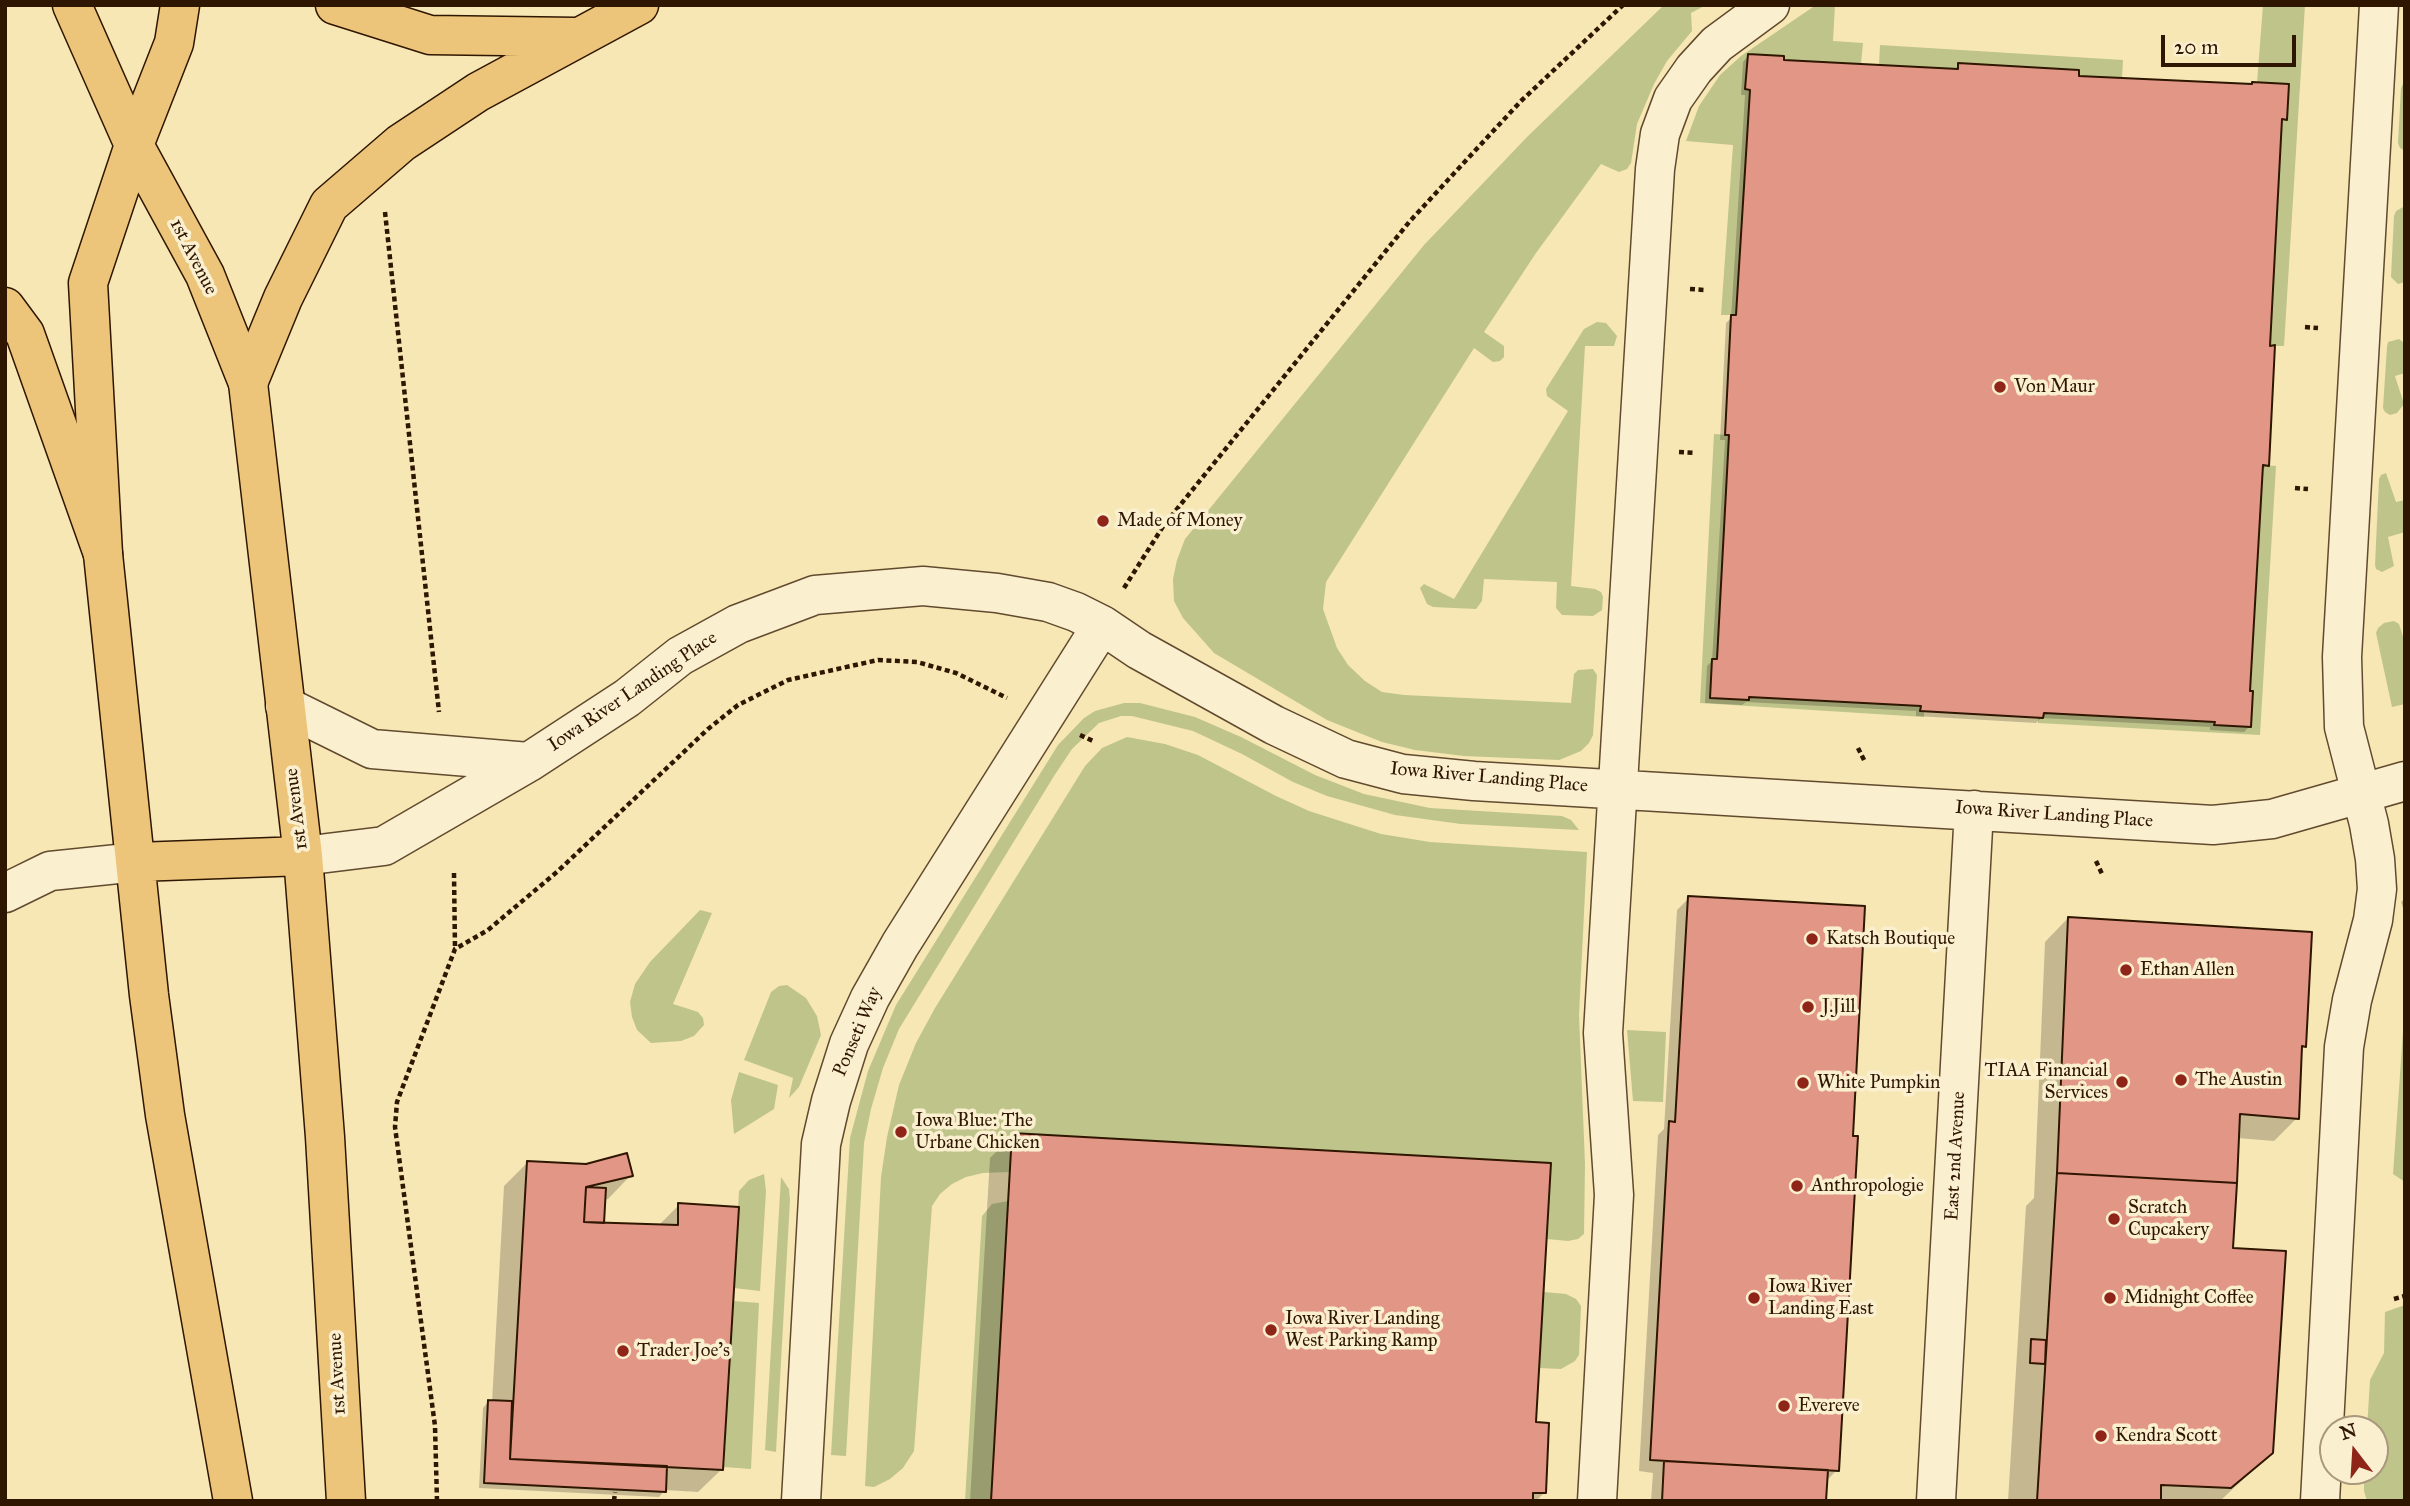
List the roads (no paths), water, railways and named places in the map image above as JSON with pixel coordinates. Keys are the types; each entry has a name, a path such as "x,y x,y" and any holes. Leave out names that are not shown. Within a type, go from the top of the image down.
{"main road":[{"name":"1st Avenue","path":"72,5 134,145 205,275 248,383 303,856 325,1137 346,1501"},
{"path":"180,5 174,43 134,145 88,283 103,554 149,995 165,1115 233,1501"},
{"path":"335,5 430,36 581,37"},
{"path":"248,383 283,298 329,205 401,143 478,92 639,5"},
{"path":"5,307 25,334 103,554"},
{"path":"136,862 303,856"}],"street":[{"path":"1597,1501 1614,1195 1604,1033 1655,169 1660,134 1673,99 1694,69 1717,44 1770,5"},
{"path":"2320,1501 2344,1046 2352,1000 2373,920 2377,889 2371,835 2344,727 2342,657 2379,5"},
{"name":"Iowa River Landing Place","path":"303,856 384,846 529,762 627,698 680,656 738,624 815,595 923,586 997,593 1048,602 1076,611 1177,672 1274,725 1346,759 1404,774 1474,781 2213,825 2272,819 2405,781"},
{"name":"Ponseti Way","path":"801,1501 820,1154 831,1101 849,1044 870,998 900,945 1102,625"},
{"name":"Iowa River Landing Place","path":"285,706 372,749 529,762"},
{"name":"East 2nd Avenue","path":"1936,1501 1975,810"},
{"path":"5,893 50,871 136,862"}],"place":[{"name":"Von Maur","path":"2000,387"},
{"name":"Made of Money","path":"1103,521"},
{"name":"Katsch Boutique","path":"1812,939"},
{"name":"Ethan Allen","path":"2126,970"},
{"name":"J.Jill","path":"1808,1007"},
{"name":"The Austin","path":"2181,1080"},
{"name":"TIAA Financial Services","path":"2122,1082"},
{"name":"White Pumpkin","path":"1803,1083"},
{"name":"Iowa Blue: The Urbane Chicken","path":"901,1132"},
{"name":"Anthropologie","path":"1797,1186"},
{"name":"Scratch Cupcakery","path":"2114,1219"},
{"name":"Iowa River Landing East","path":"1754,1298"},
{"name":"Midnight Coffee","path":"2110,1298"},
{"name":"Iowa River Landing West Parking Ramp","path":"1271,1330"},
{"name":"Trader Joe's","path":"623,1351"},
{"name":"Evereve","path":"1784,1406"},
{"name":"Kendra Scott","path":"2101,1436"}]}
